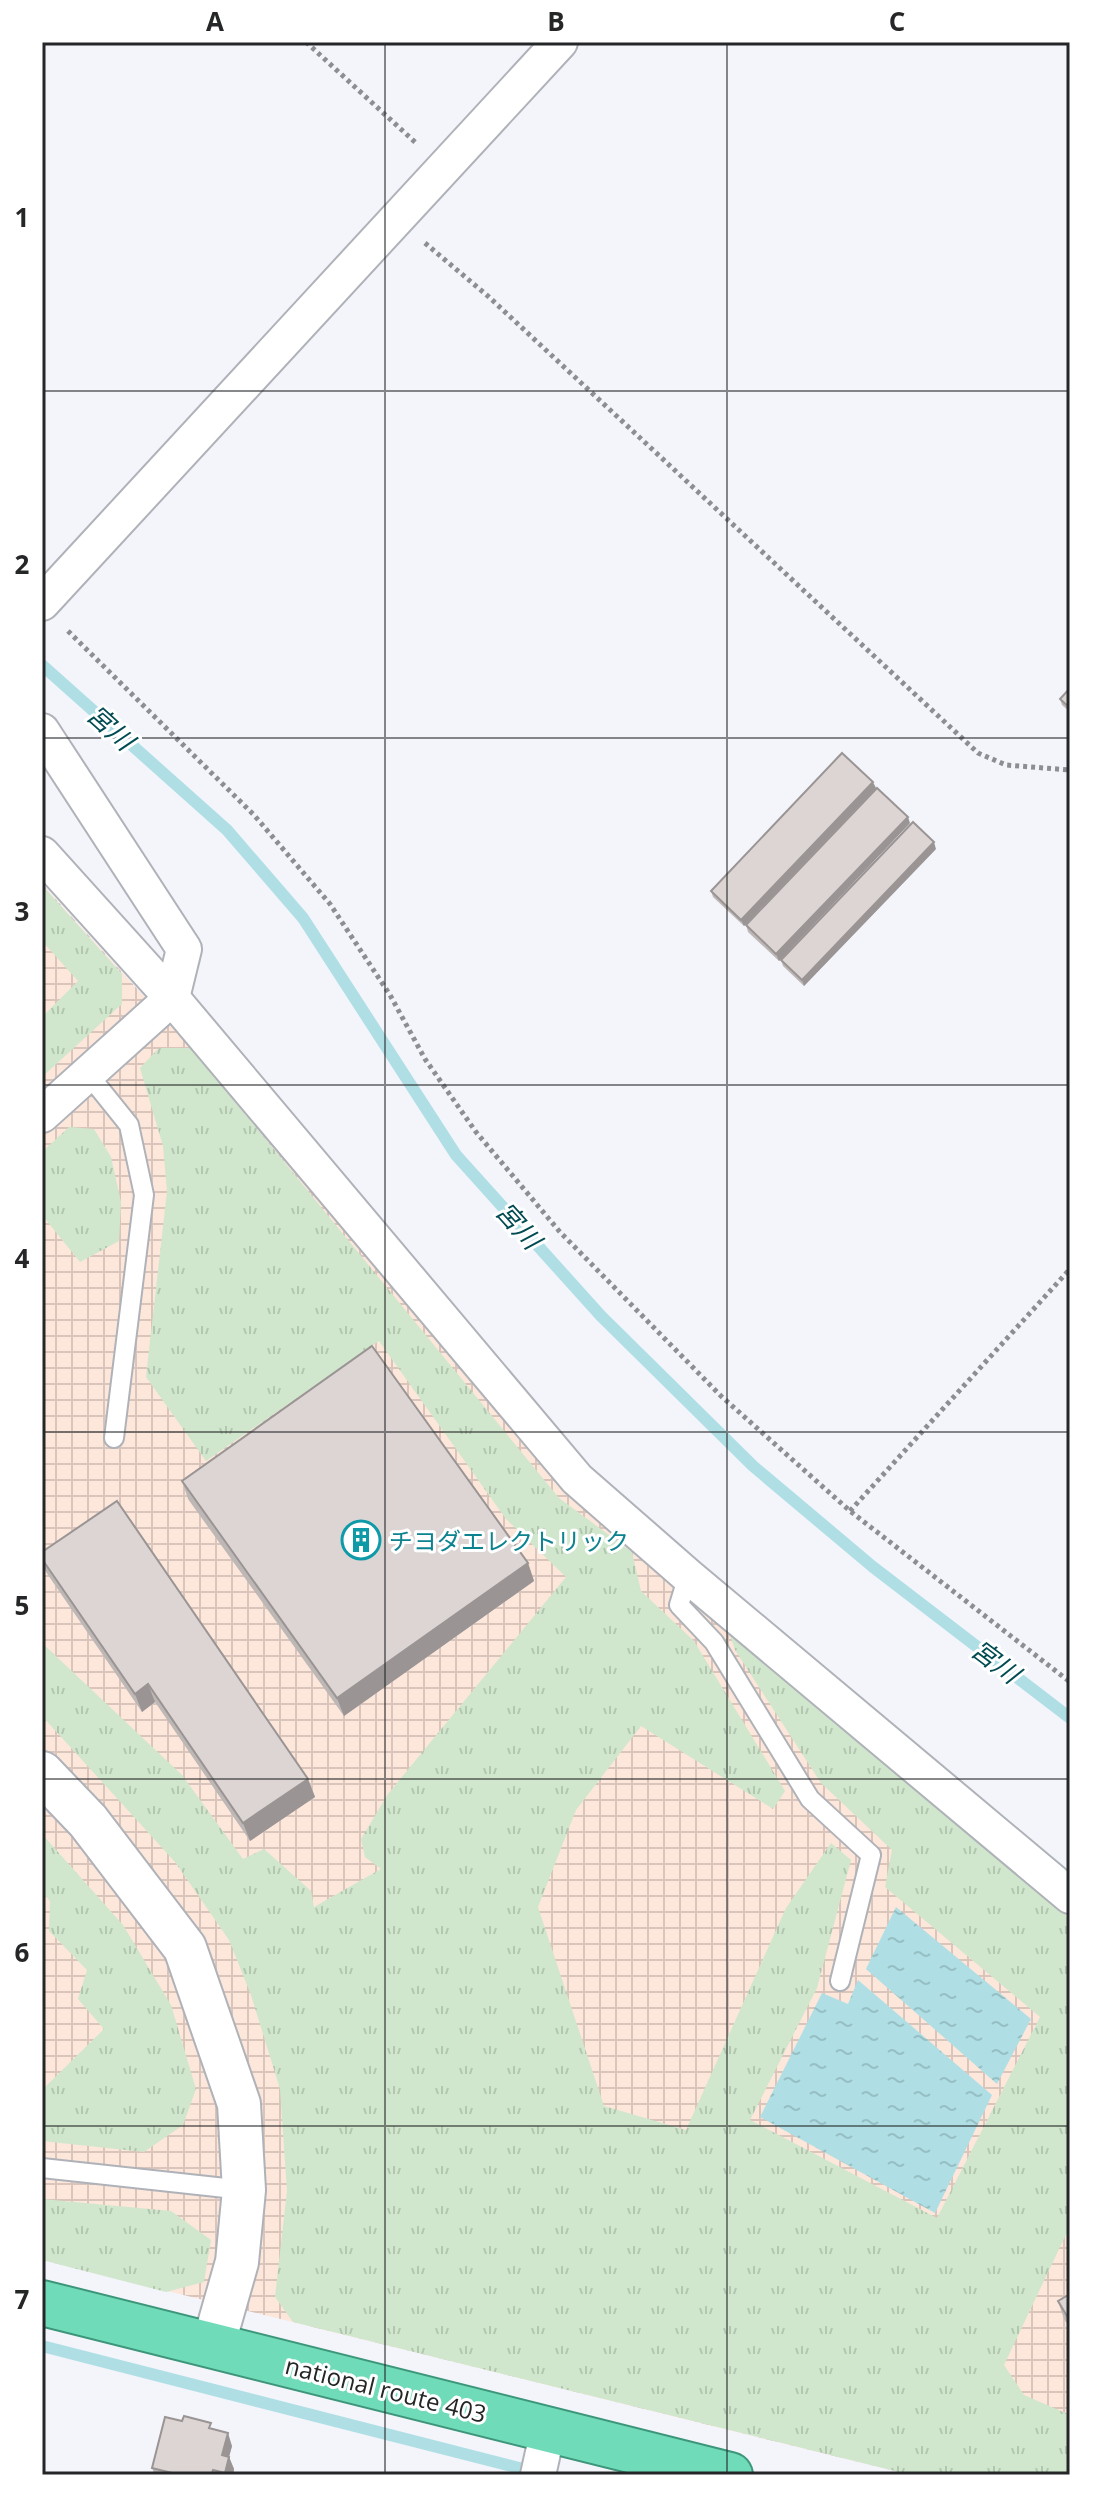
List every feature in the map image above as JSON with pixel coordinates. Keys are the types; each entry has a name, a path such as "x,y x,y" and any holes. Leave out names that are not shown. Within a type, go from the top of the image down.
{"highway":[{"name":"national route 403","path":"42,2303 213,2346 542,2455 730,2475"}],"street":[{"path":"53,615 396,219 560,42"},
{"path":"42,731 184,949 172,998 42,1115"},
{"path":"42,854 172,998 577,1479 1070,1896"},
{"path":"42,1773 88,1821 185,1948 239,2104 244,2190 237,2262 213,2346"}],"lane":[{"path":"88,1074 129,1125 144,1195 114,1438"},
{"path":"688,1576 679,1605 714,1642 810,1799 871,1855 840,1981"},
{"path":"42,2168 244,2190"}],"path":[{"path":"306,42 443,168"},
{"path":"396,219 500,308 978,753 1006,765 1070,770"},
{"path":"53,615 254,815 330,904 390,995 425,1059 467,1120 560,1232 721,1396 850,1511 1070,1682"},
{"path":"850,1511 1070,1269"}],"shaded area":[{"path":"42,884 191,1048 569,1493 1070,1919 1070,2475 911,2475 42,2260"}],"green space":[{"path":"42,885 122,974 122,1004 42,1077 42,1017 78,981 42,941"},
{"path":"159,1048 191,1048 559,1498 632,1552 641,1591 694,1641 785,1791 773,1809 641,1726 576,1810 538,1907 604,2106 686,2130 786,1908 831,1843 851,1860 817,1988 750,2120 937,2218 1040,2017 885,1887 892,1850 821,1783 735,1650 728,1629 1070,1919 1070,2226 1004,2365 1024,2395 1070,2415 1070,2475 911,2475 293,2322 275,2297 287,2191 280,2089 251,1995 229,1940 175,1862 42,1716 42,1643 182,1775 243,1859 264,1849 311,1891 314,1907 381,1869 365,1857 361,1839 388,1794 566,1577 506,1519 379,1341 206,1461 146,1377 167,1191 163,1146 140,1068"},
{"path":"69,1127 94,1129 111,1157 121,1202 119,1241 80,1262 42,1215 42,1152"},
{"path":"42,1834 123,1925 171,2005 196,2089 183,2125 144,2152 42,2141 42,2090 104,2029 78,1999 87,1970 49,1931 50,1901 42,1892"},
{"path":"42,2199 171,2211 211,2240 204,2282 166,2292 42,2260"}],"water":[{"path":"896,1907 1031,2019 997,2084 866,1969"},
{"path":"858,1980 992,2095 935,2213 760,2117 822,1993 848,2004"}],"building":[{"path":"1070,688 1070,708 1060,699"},
{"path":"842,753 873,782 741,920 711,891"},
{"path":"877,788 908,817 776,954 746,925"},
{"path":"913,822 934,842 802,980 781,960"},
{"name":"チヨダエレクトリック","path":"372,1346 528,1563 337,1698 182,1481"},
{"path":"117,1501 308,1779 243,1823 148,1684 135,1694 42,1559 42,1552"},
{"path":"1070,2294 1070,2321 1058,2301"},
{"path":"184,2416 211,2423 209,2428 228,2433 222,2455 229,2457 225,2473 213,2470 211,2475 180,2475 152,2468 165,2417 182,2421"}],"waterway":[{"name":"宮川","path":"42,665 227,830 303,918 456,1155 601,1316 753,1466 873,1567 1070,1718"},
{"path":"42,2346 535,2472"}],"place":[{"name":"チヨダエレクトリック","path":"361,1540"}]}
